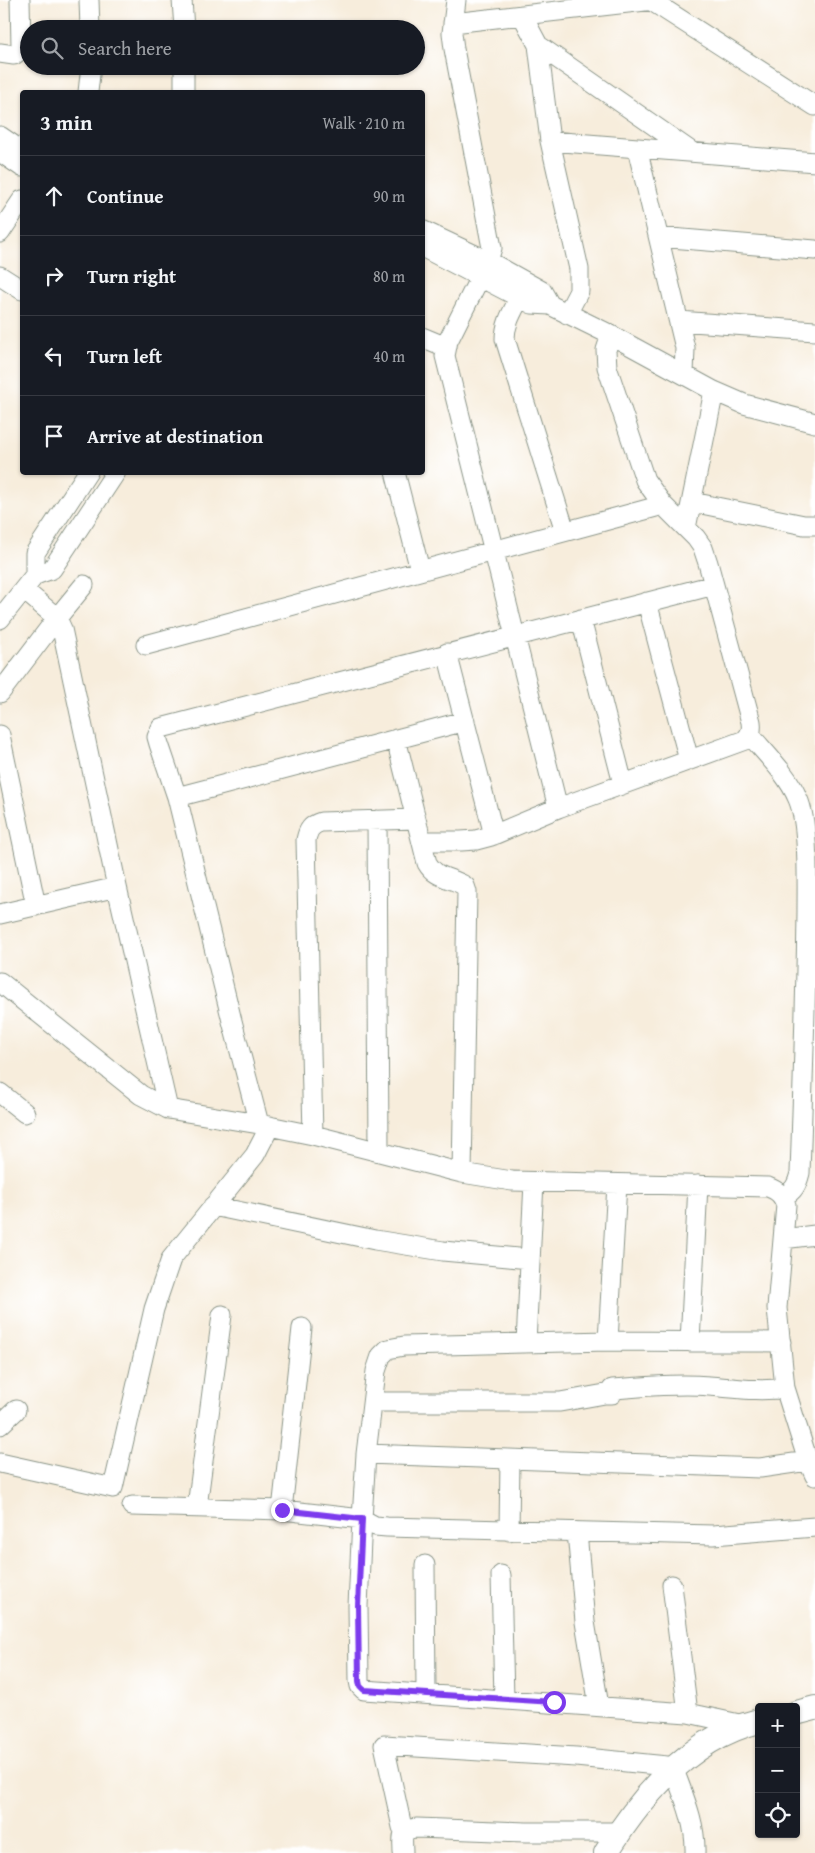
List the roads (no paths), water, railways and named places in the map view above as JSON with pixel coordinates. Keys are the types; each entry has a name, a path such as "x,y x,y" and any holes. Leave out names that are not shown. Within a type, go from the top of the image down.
{"main road":[{"path":"800,1711 815,1708"},
{"path":"606,1853 642,1800 680,1763 717,1738 751,1723"}],"street":[{"path":"20,0 20,20"},
{"path":"89,0 90,20"},
{"path":"182,0 183,20"},
{"path":"456,0 453,23 454,49 492,248 446,347 447,369 558,808"},
{"path":"650,0 815,106"},
{"path":"453,23 654,0"},
{"path":"522,15 538,45 550,141 579,269 579,291 567,314"},
{"path":"538,45 692,152"},
{"path":"0,53 14,55 20,48"},
{"path":"88,90 89,75"},
{"path":"184,75 184,90"},
{"path":"0,136 20,150"},
{"path":"550,141 815,162"},
{"path":"638,148 685,348 684,374"},
{"path":"0,152 20,166"},
{"path":"0,233 20,203"},
{"path":"425,232 483,268 532,304 550,305 611,335 714,391 744,404 815,423"},
{"path":"659,237 815,250"},
{"path":"425,248 542,290 550,305"},
{"path":"0,276 20,289"},
{"path":"520,297 508,321 505,330 506,339 565,531"},
{"path":"679,321 815,331"},
{"path":"422,841 476,840 494,835 558,808 745,740 750,735 752,729 751,722 703,548 663,505 645,480 607,367 606,350 611,335"},
{"path":"425,338 446,347"},
{"path":"686,528 714,391"},
{"path":"86,475 35,553 29,583 57,618 62,629 117,887 168,1109"},
{"path":"0,619 29,583 52,569 114,475"},
{"path":"396,475 420,570"},
{"path":"692,502 804,525 815,525"},
{"path":"146,645 663,505"},
{"path":"0,693 84,585"},
{"path":"0,1463 113,1488 154,1309 167,1267 171,1259 255,1155 265,1125 232,1022 177,797 157,737 161,728 714,585"},
{"path":"647,602 689,760"},
{"path":"581,619 623,784"},
{"path":"447,653 494,835"},
{"path":"177,797 464,721"},
{"path":"0,735 36,906"},
{"path":"750,735 778,769 798,798 804,816 811,884 811,958 800,1173 797,1184 791,1193 783,1197"},
{"path":"396,739 430,869 435,874 465,886 467,892 462,1173"},
{"path":"312,1135 306,840 308,832 313,825 321,822 416,819"},
{"path":"377,820 379,1150"},
{"path":"0,914 117,887"},
{"path":"0,982 141,1095 168,1109 265,1125 379,1150 462,1173 512,1181 768,1187 778,1191 783,1197 786,1205 778,1308 785,1388 811,1468 760,1468 366,1454"},
{"path":"0,1093 25,1113"},
{"path":"526,1343 534,1182"},
{"path":"608,1341 617,1184"},
{"path":"690,1342 698,1185"},
{"path":"213,1206 375,1240 443,1251 530,1259"},
{"path":"783,1239 815,1235"},
{"path":"197,1507 222,1315"},
{"path":"282,1510 302,1328"},
{"path":"751,1723 688,1713 364,1690 360,1686 358,1606 366,1454 376,1371 381,1356 388,1349 404,1346 608,1341 781,1342"},
{"path":"373,1402 560,1402 612,1392 668,1385 708,1386 742,1390 785,1388"},
{"path":"0,1425 16,1410"},
{"path":"509,1530 510,1460"},
{"path":"132,1506 282,1510 362,1519 375,1526 387,1527 713,1535 815,1527"},
{"path":"577,1532 585,1622 599,1706"},
{"path":"425,1565 426,1693"},
{"path":"502,1575 504,1699"},
{"path":"672,1586 688,1713"},
{"path":"405,1831 402,1827 384,1745 576,1757 662,1765 674,1770 693,1826 695,1853"},
{"path":"404,1853 403,1836 408,1828 526,1832 619,1832"}]}
